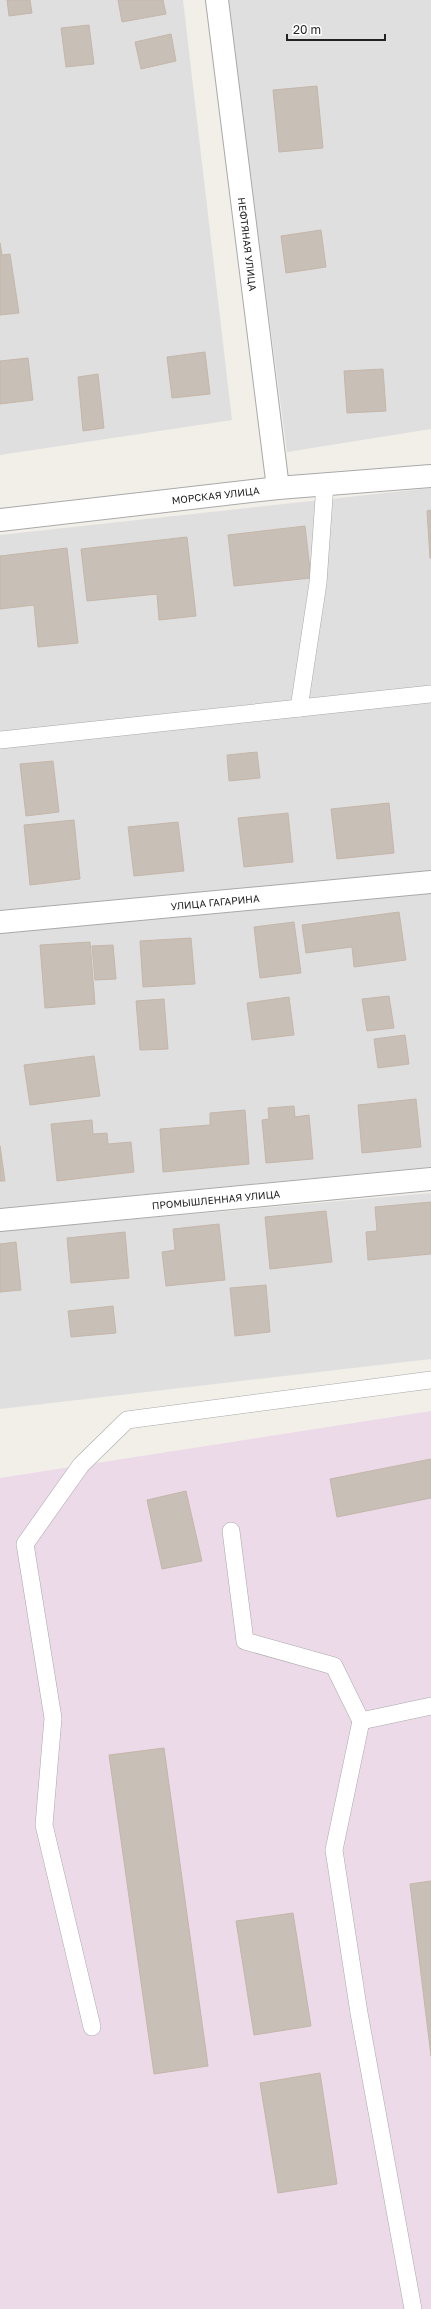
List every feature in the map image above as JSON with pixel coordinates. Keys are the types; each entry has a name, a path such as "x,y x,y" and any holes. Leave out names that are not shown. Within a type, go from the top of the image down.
{"street":[{"name":"НЕФТЯНАЯ УЛИЦА","path":"217,0 278,488"},
{"name":"МОРСКАЯ УЛИЦА","path":"0,520 278,488 431,476"},
{"name":"УЛИЦА ГАГАРИНА","path":"0,922 431,882"},
{"name":"ПРОМЫШЛЕННАЯ УЛИЦА","path":"0,1220 431,1179"}],"lane":[{"path":"299,708 318,583 325,484"},
{"path":"0,740 431,694"},
{"path":"92,2027 44,1825 53,1718 25,1544 81,1465 127,1420 431,1380"},
{"path":"232,1531 245,1641 334,1666 361,1721 334,1850 359,2012 413,2309"},
{"path":"361,1721 431,1706"}],"shaded area":[{"path":"0,0 183,0 232,420 0,455"},
{"path":"227,0 431,0 431,429 287,452"},
{"path":"431,488 431,872 0,910 0,535"},
{"path":"431,891 431,1167 0,1208 0,931"},
{"path":"431,1193 431,1359 0,1409 0,1231"},
{"path":"431,1411 431,2309 0,2309 0,1478"}],"building":[{"path":"7,0 30,0 32,13 9,16"},
{"path":"118,0 163,0 166,14 122,22"},
{"path":"89,25 94,64 66,67 61,28"},
{"path":"171,34 176,61 141,69 135,42"},
{"path":"317,86 323,148 279,152 273,90"},
{"path":"321,230 326,267 286,273 281,236"},
{"path":"0,243 2,255 10,254 19,313 0,315"},
{"path":"205,352 210,394 172,398 167,357"},
{"path":"28,358 33,400 0,404 0,361"},
{"path":"383,369 386,411 347,413 344,371"},
{"path":"98,374 104,428 83,431 78,377"},
{"path":"431,510 431,558 430,558 427,511"},
{"path":"305,526 311,578 234,586 228,535"},
{"path":"187,537 196,616 159,620 157,594 87,601 81,549"},
{"path":"67,548 78,643 38,647 34,605 0,609 0,556"},
{"path":"257,752 260,778 229,781 227,755"},
{"path":"53,761 59,812 26,816 20,764"},
{"path":"389,803 394,853 337,859 331,809"},
{"path":"288,813 293,862 244,867 238,818"},
{"path":"74,820 80,879 30,885 24,825"},
{"path":"178,822 184,871 134,876 128,827"},
{"path":"399,912 406,960 354,967 352,947 306,953 302,925"},
{"path":"294,922 301,973 260,978 254,927"},
{"path":"191,938 195,984 143,987 140,941"},
{"path":"90,942 95,1004 45,1008 40,945"},
{"path":"113,945 116,979 95,980 92,946"},
{"path":"389,996 394,1028 367,1031 362,999"},
{"path":"289,997 294,1035 252,1040 247,1003"},
{"path":"164,999 168,1049 140,1050 136,1001"},
{"path":"405,1035 409,1064 378,1068 374,1039"},
{"path":"94,1056 100,1096 30,1105 24,1065"},
{"path":"416,1099 421,1147 362,1153 358,1105"},
{"path":"294,1106 295,1117 309,1115 313,1159 266,1163 262,1120 269,1119 268,1108"},
{"path":"245,1110 249,1164 163,1172 160,1129 210,1125 210,1113"},
{"path":"92,1120 93,1134 107,1133 108,1144 131,1142 134,1172 57,1181 51,1124"},
{"path":"0,1146 5,1181 0,1181"},
{"path":"431,1202 431,1254 368,1260 366,1232 377,1231 375,1207"},
{"path":"326,1211 332,1262 270,1269 265,1217"},
{"path":"219,1224 225,1280 166,1286 162,1252 175,1250 173,1229"},
{"path":"125,1232 129,1278 71,1283 67,1238"},
{"path":"16,1242 21,1290 0,1292 0,1244"},
{"path":"266,1285 270,1332 235,1336 230,1288"},
{"path":"113,1306 116,1333 71,1337 68,1311"},
{"path":"431,1459 431,1498 337,1517 330,1479"},
{"path":"186,1491 202,1561 162,1569 147,1500"},
{"path":"164,1748 208,2066 154,2074 109,1755"},
{"path":"431,1881 431,2056 410,1884"},
{"path":"293,1913 311,2026 254,2035 236,1921"},
{"path":"320,2073 337,2184 278,2193 260,2083"}]}
